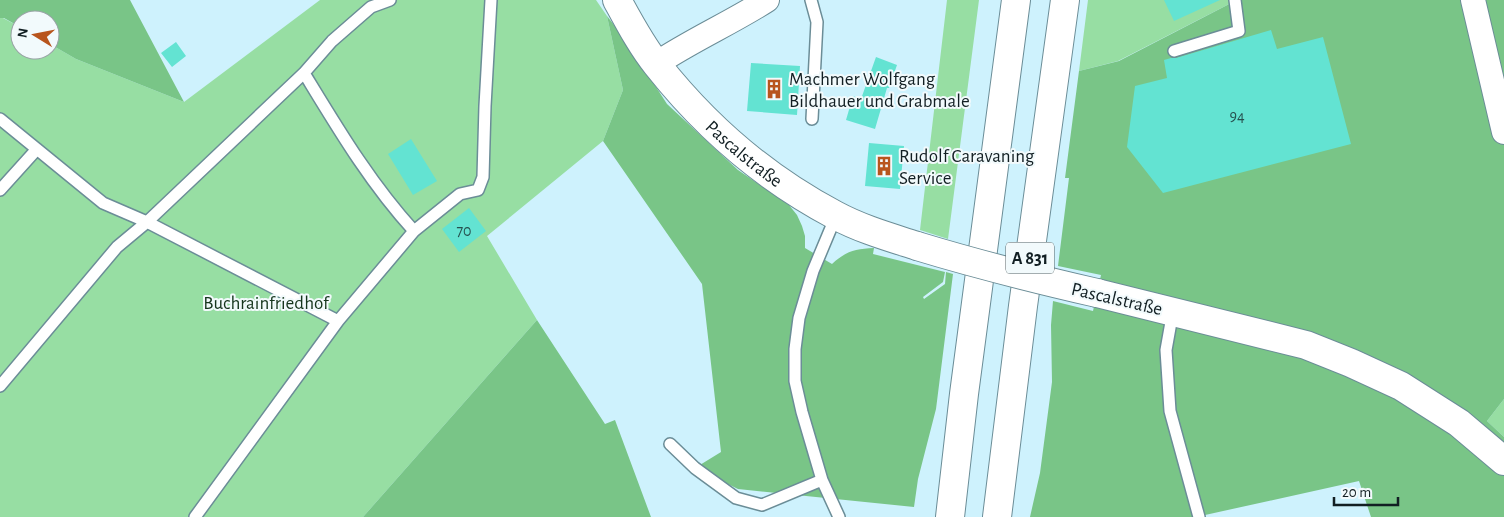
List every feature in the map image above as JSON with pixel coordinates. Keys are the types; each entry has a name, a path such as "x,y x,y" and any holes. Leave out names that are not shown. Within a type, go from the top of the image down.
{"main road":[{"name":"Pascalstraße","path":"617,0 656,64 709,124 747,158 788,188 836,216 872,232 956,258 1306,345 1401,386 1459,423 1504,460"},
{"name":"A 831","path":"950,517 964,394 1016,0"},
{"name":"A 831","path":"997,517 1023,306 1065,0"}],"street":[{"path":"656,64 682,47 767,0"},
{"path":"1473,0 1504,132"}],"lane":[{"path":"0,386 117,247 147,222 304,73 332,41 371,7 390,0"},
{"path":"194,517 338,321 414,231 460,194 478,190 483,177 485,97 491,0"},
{"path":"811,0 817,22 812,119"},
{"path":"1174,52 1239,31 1235,0"},
{"path":"304,73 348,144 393,208 414,231"},
{"path":"0,119 103,203 147,222 338,321"},
{"path":"0,190 36,149"},
{"path":"836,216 813,271 799,318 794,349 795,381 802,412 822,480 838,517"},
{"path":"1173,311 1166,350 1170,411 1199,517"},
{"path":"670,444 695,468 736,498 762,505 822,480"}],"green space":[{"path":"0,0 130,0 184,102 76,59 60,50 60,10 10,10 10,21 0,18"},
{"name":"Buchrainfriedhof","path":"320,0 596,0 607,16 623,90 603,141 487,236 537,320 363,517 0,517 0,18 10,22 10,60 60,60 60,50 76,59 184,102"},
{"path":"947,0 979,0 948,239 920,230"},
{"path":"1088,0 1237,0 1118,61 1079,71"},
{"path":"1237,0 1504,0 1504,399 1487,421 1504,437 1504,517 1371,517 1359,481 1196,517 1030,517 1040,473 1052,382 1051,325 1053,301 1093,311 1101,275 1058,266 1069,178 1065,178 1079,71 1119,61"},
{"path":"607,16 625,39 667,104 738,170 789,205 797,215 802,226 805,236 805,248 832,264 851,252 874,248 873,254 945,272 943,282 923,297 924,299 945,284 946,272 953,274 936,409 918,479 914,507 738,489 695,468 721,452 702,284 603,141 623,90"},
{"path":"537,320 605,424 615,420 651,517 363,517"},
{"path":"1504,399 1504,437 1487,421"}],"building":[{"path":"1164,0 1220,0 1174,21"},
{"path":"1271,30 1277,49 1323,37 1351,144 1163,193 1127,147 1135,86 1167,78 1164,60"},
{"path":"176,42 186,56 172,67 161,53"},
{"path":"876,57 897,65 889,88 887,88 875,129 846,120 853,96 861,99"},
{"name":"Machmer Wolfgang Bildhauer und Grabmale","path":"751,63 800,66 797,115 747,111"},
{"path":"411,139 437,181 413,195 388,154"},
{"name":"Rudolf Caravaning Service","path":"869,143 904,146 900,189 865,186"},
{"path":"469,208 486,231 459,252 442,229"}],"place":[{"name":"Machmer Wolfgang Bildhauer und Grabmale","path":"774,89"},
{"name":"Rudolf Caravaning Service","path":"884,166"}]}
